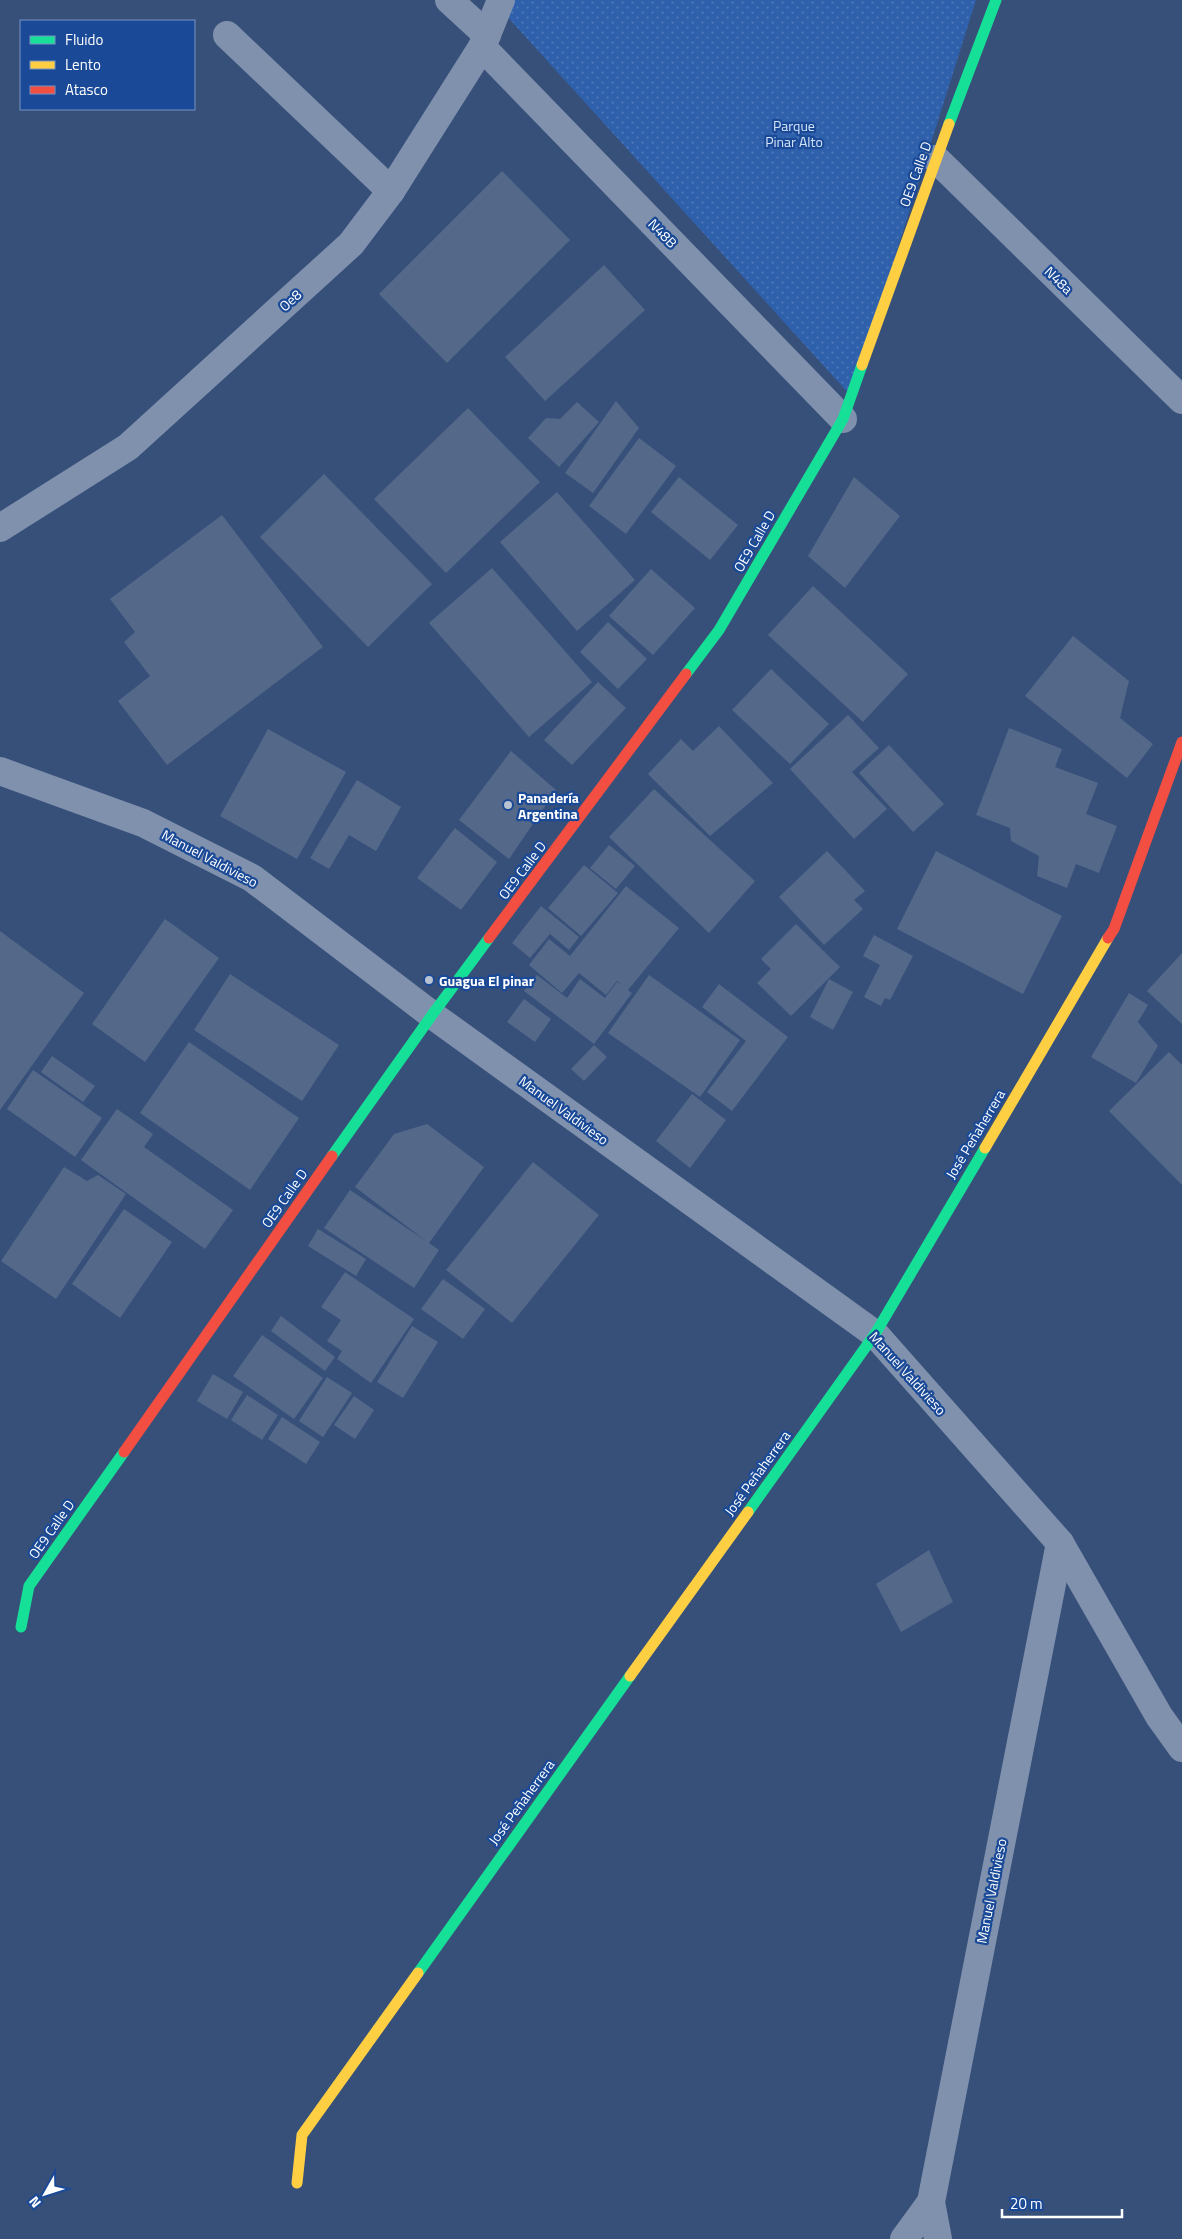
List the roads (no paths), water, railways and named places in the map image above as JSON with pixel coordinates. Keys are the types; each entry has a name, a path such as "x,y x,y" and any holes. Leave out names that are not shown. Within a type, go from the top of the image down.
{"street":[{"name":"N48B","path":"449,0 485,41 843,419"},
{"name":"Oe8","path":"0,528 128,447 351,244 391,190 485,41 501,0"},
{"name":"OE9 Calle D","path":"21,1628 29,1586 432,1015 719,630 843,419 936,159 996,0"},
{"path":"227,36 391,190"},
{"name":"N48a","path":"936,159 1182,400"},
{"name":"José Peñaherrera","path":"297,2183 302,2135 874,1334 1114,929 1182,742"},
{"name":"Manuel Valdivieso","path":"0,771 143,823 252,878 432,1015 874,1334 1060,1544 1159,1716 1182,1748"},
{"name":"Manuel Valdivieso","path":"938,2239 931,2202 1060,1544"},
{"path":"904,2239 931,2202"}],"place":[{"name":"Panadería Argentina","path":"508,805"},
{"name":"Guagua El pinar","path":"429,980"}],"park label":[{"name":"Parque Pinar Alto","path":"794,134"}]}
